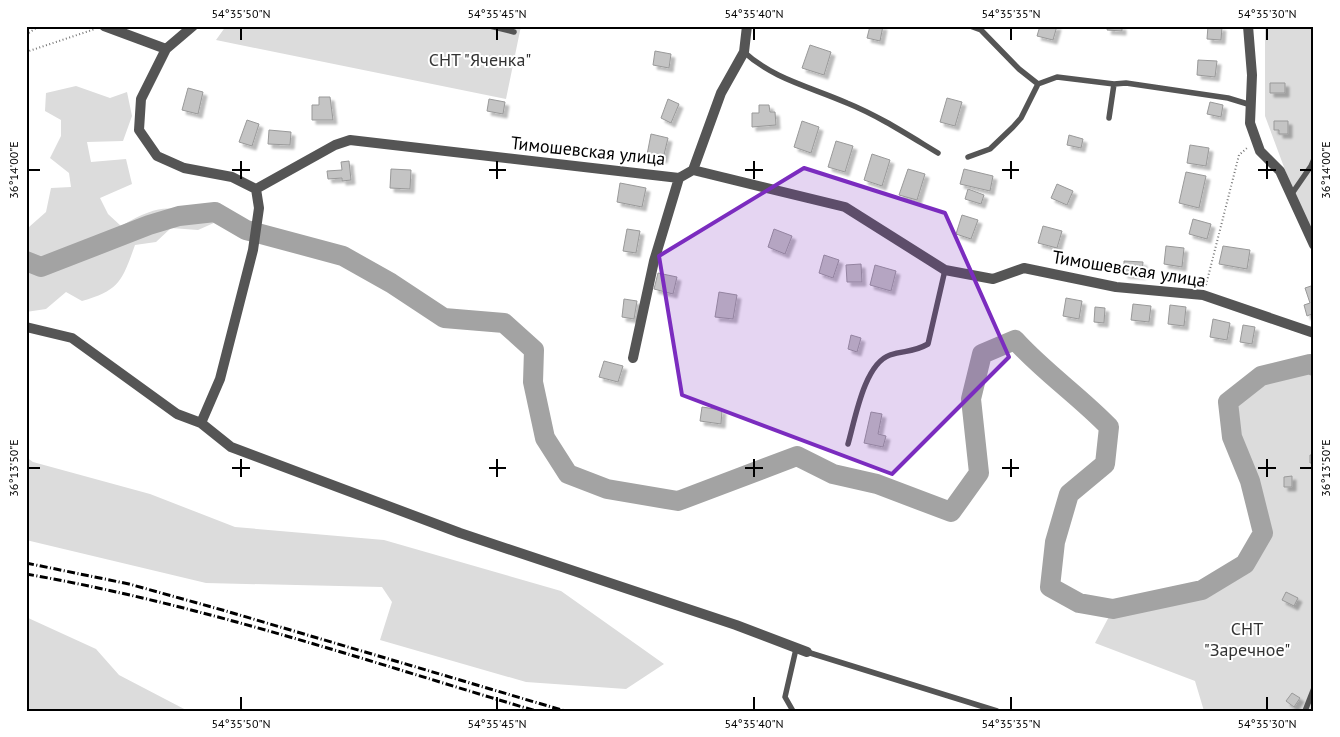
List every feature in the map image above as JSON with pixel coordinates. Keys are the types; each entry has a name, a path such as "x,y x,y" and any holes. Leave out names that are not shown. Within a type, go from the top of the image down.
{"street":[{"path":"193,26 166,49 141,99 139,130 157,156 184,168 232,177 256,189 259,208 253,250 220,380 202,423"},
{"path":"694,170 721,93 744,52 747,26"},
{"path":"1248,26 1252,75 1250,123 1260,151 1280,171 1314,246"},
{"path":"100,27 166,49"},
{"name":"Тимошевская улица","path":"256,189 335,145 350,140 679,178 694,170 845,207 945,270 993,279 1024,268 1116,287 1203,295 1314,333"},
{"path":"633,358 654,262 679,178"},
{"path":"26,327 72,338 178,414 202,423 231,447 240,451 460,533 736,625 807,652"}],"lane":[{"path":"490,26 514,32"},
{"path":"970,26 981,30 1019,69 1038,84"},
{"path":"744,52 757,64 780,76 877,116 938,153"},
{"path":"968,157 990,149 1021,118 1038,84 1057,76 1191,92 1228,98 1251,105"},
{"path":"1110,118 1114,84"},
{"path":"1291,195 1311,166 1314,158"},
{"path":"848,444 863,393 873,369 889,355 914,352 928,344 945,270"},
{"path":"794,711 785,697 796,649"},
{"path":"807,652 997,711"},
{"path":"1305,711 1314,688"}],"path":[{"path":"26,35 39,26"},
{"path":"26,52 74,34 100,27"},
{"path":"1203,295 1239,155 1257,140"}],"highlighted area":[{"path":"804,168 945,213 1009,357 892,474 682,395 659,256"}],"green space":[{"name":"СНТ \"Яченка\"","path":"226,26 521,26 506,99 216,40"},
{"path":"1265,26 1314,26 1314,248 1265,116"},
{"path":"76,86 110,98 127,92 132,116 123,141 87,142 91,162 126,159 132,184 100,198 108,214 121,226 147,213 168,209 178,209 216,222 198,230 171,228 156,242 135,245 123,276 112,288 104,293 82,301 66,292 46,309 26,312 26,225 29,227 46,212 51,188 71,187 69,173 50,158 61,136 61,120 45,111 46,93"},
{"name":"СНТ \"Заречное\"","path":"1310,364 1314,368 1314,711 1204,711 1195,681 1095,643 1113,609 1202,590 1245,564 1263,533 1250,482 1232,437 1228,402 1261,376"},
{"path":"26,457 33,462 150,494 235,527 384,540 561,591 664,664 626,689 526,682 380,640 392,602 382,587 206,583 26,540"},
{"path":"26,617 96,649 119,675 188,711 26,711"}],"building":[{"path":"870,26 883,26 880,41 867,38"},
{"path":"1040,26 1057,26 1053,40 1037,36"},
{"path":"1108,26 1122,26 1122,31 1107,30"},
{"path":"1208,26 1222,27 1221,40 1207,39"},
{"path":"810,45 831,52 824,75 802,68"},
{"path":"655,51 671,54 669,68 653,65"},
{"path":"1198,60 1217,61 1215,77 1197,75"},
{"path":"1270,83 1285,83 1285,93 1270,93"},
{"path":"188,88 203,92 198,114 182,110"},
{"path":"319,97 330,97 333,120 312,120 312,105 319,105"},
{"path":"947,98 962,102 955,126 940,122"},
{"path":"489,99 505,102 503,114 487,111"},
{"path":"668,99 679,104 671,123 661,118"},
{"path":"1210,102 1223,105 1221,117 1207,114"},
{"path":"759,105 769,105 770,112 775,112 776,125 752,127 752,113 759,113"},
{"path":"247,120 259,124 252,146 239,142"},
{"path":"802,121 819,127 811,153 794,147"},
{"path":"1274,121 1288,121 1288,134 1279,134 1279,130 1274,130"},
{"path":"269,130 291,132 290,145 268,144"},
{"path":"651,134 668,138 663,159 647,155"},
{"path":"1069,135 1083,139 1081,148 1067,145"},
{"path":"836,141 853,146 845,172 828,167"},
{"path":"1190,145 1209,148 1206,166 1187,163"},
{"path":"872,154 890,160 882,186 864,180"},
{"path":"349,161 351,180 342,181 342,178 328,179 327,171 342,170 341,162"},
{"path":"391,169 411,170 410,189 390,188"},
{"path":"908,169 925,174 917,200 899,195"},
{"path":"964,169 993,176 990,191 960,184"},
{"path":"1186,172 1206,176 1199,208 1179,203"},
{"path":"620,183 646,188 642,207 617,202"},
{"path":"1057,184 1073,191 1067,205 1051,198"},
{"path":"968,189 984,195 981,204 965,199"},
{"path":"962,215 978,220 971,239 956,234"},
{"path":"1193,219 1211,224 1207,239 1189,234"},
{"path":"1043,226 1062,231 1057,248 1038,243"},
{"path":"627,229 640,231 636,253 623,251"},
{"path":"774,229 792,236 785,254 768,247"},
{"path":"1166,246 1184,248 1182,267 1164,264"},
{"path":"1223,246 1250,250 1247,269 1219,264"},
{"path":"824,255 839,260 833,278 819,273"},
{"path":"1124,261 1143,262 1142,275 1124,274"},
{"path":"861,264 862,282 847,282 846,265"},
{"path":"875,265 896,271 891,291 870,285"},
{"path":"658,273 677,277 673,294 654,289"},
{"path":"1314,285 1314,313 1307,316 1304,305 1310,303 1305,288"},
{"path":"719,292 737,295 733,319 715,317"},
{"path":"1066,298 1082,301 1079,319 1063,316"},
{"path":"624,299 637,301 634,319 622,317"},
{"path":"1133,304 1151,306 1149,322 1131,320"},
{"path":"1170,305 1186,307 1184,326 1168,324"},
{"path":"1095,307 1105,308 1104,323 1094,322"},
{"path":"1213,319 1230,323 1227,340 1210,337"},
{"path":"1243,325 1255,327 1252,344 1240,342"},
{"path":"851,335 861,338 857,352 848,349"},
{"path":"604,361 623,366 618,382 599,377"},
{"path":"702,407 722,410 721,424 700,421"},
{"path":"871,412 882,414 878,434 886,436 883,447 864,443"},
{"path":"1310,455 1314,455 1314,467 1313,463 1310,463"},
{"path":"1292,476 1292,487 1284,487 1284,477"},
{"path":"1286,592 1298,598 1294,606 1282,600"},
{"path":"1292,693 1300,698 1294,707 1286,701"}],"waterway":[{"path":"26,261 41,267 149,225 179,216 215,212 246,230 343,256 391,283 444,318 504,323 534,350 533,382 545,438 568,474 607,489 678,501 797,456 833,474 877,484 951,512 979,473 971,399 982,354 1015,340 1109,427 1105,464 1069,494 1055,542 1050,587 1079,603 1113,609 1202,590 1245,564 1263,533 1250,481 1232,437 1228,402 1261,376 1310,364 1314,366"}],"railway":[{"path":"26,563 129,584 565,711"},
{"path":"26,574 91,586 219,617 536,711"}]}
